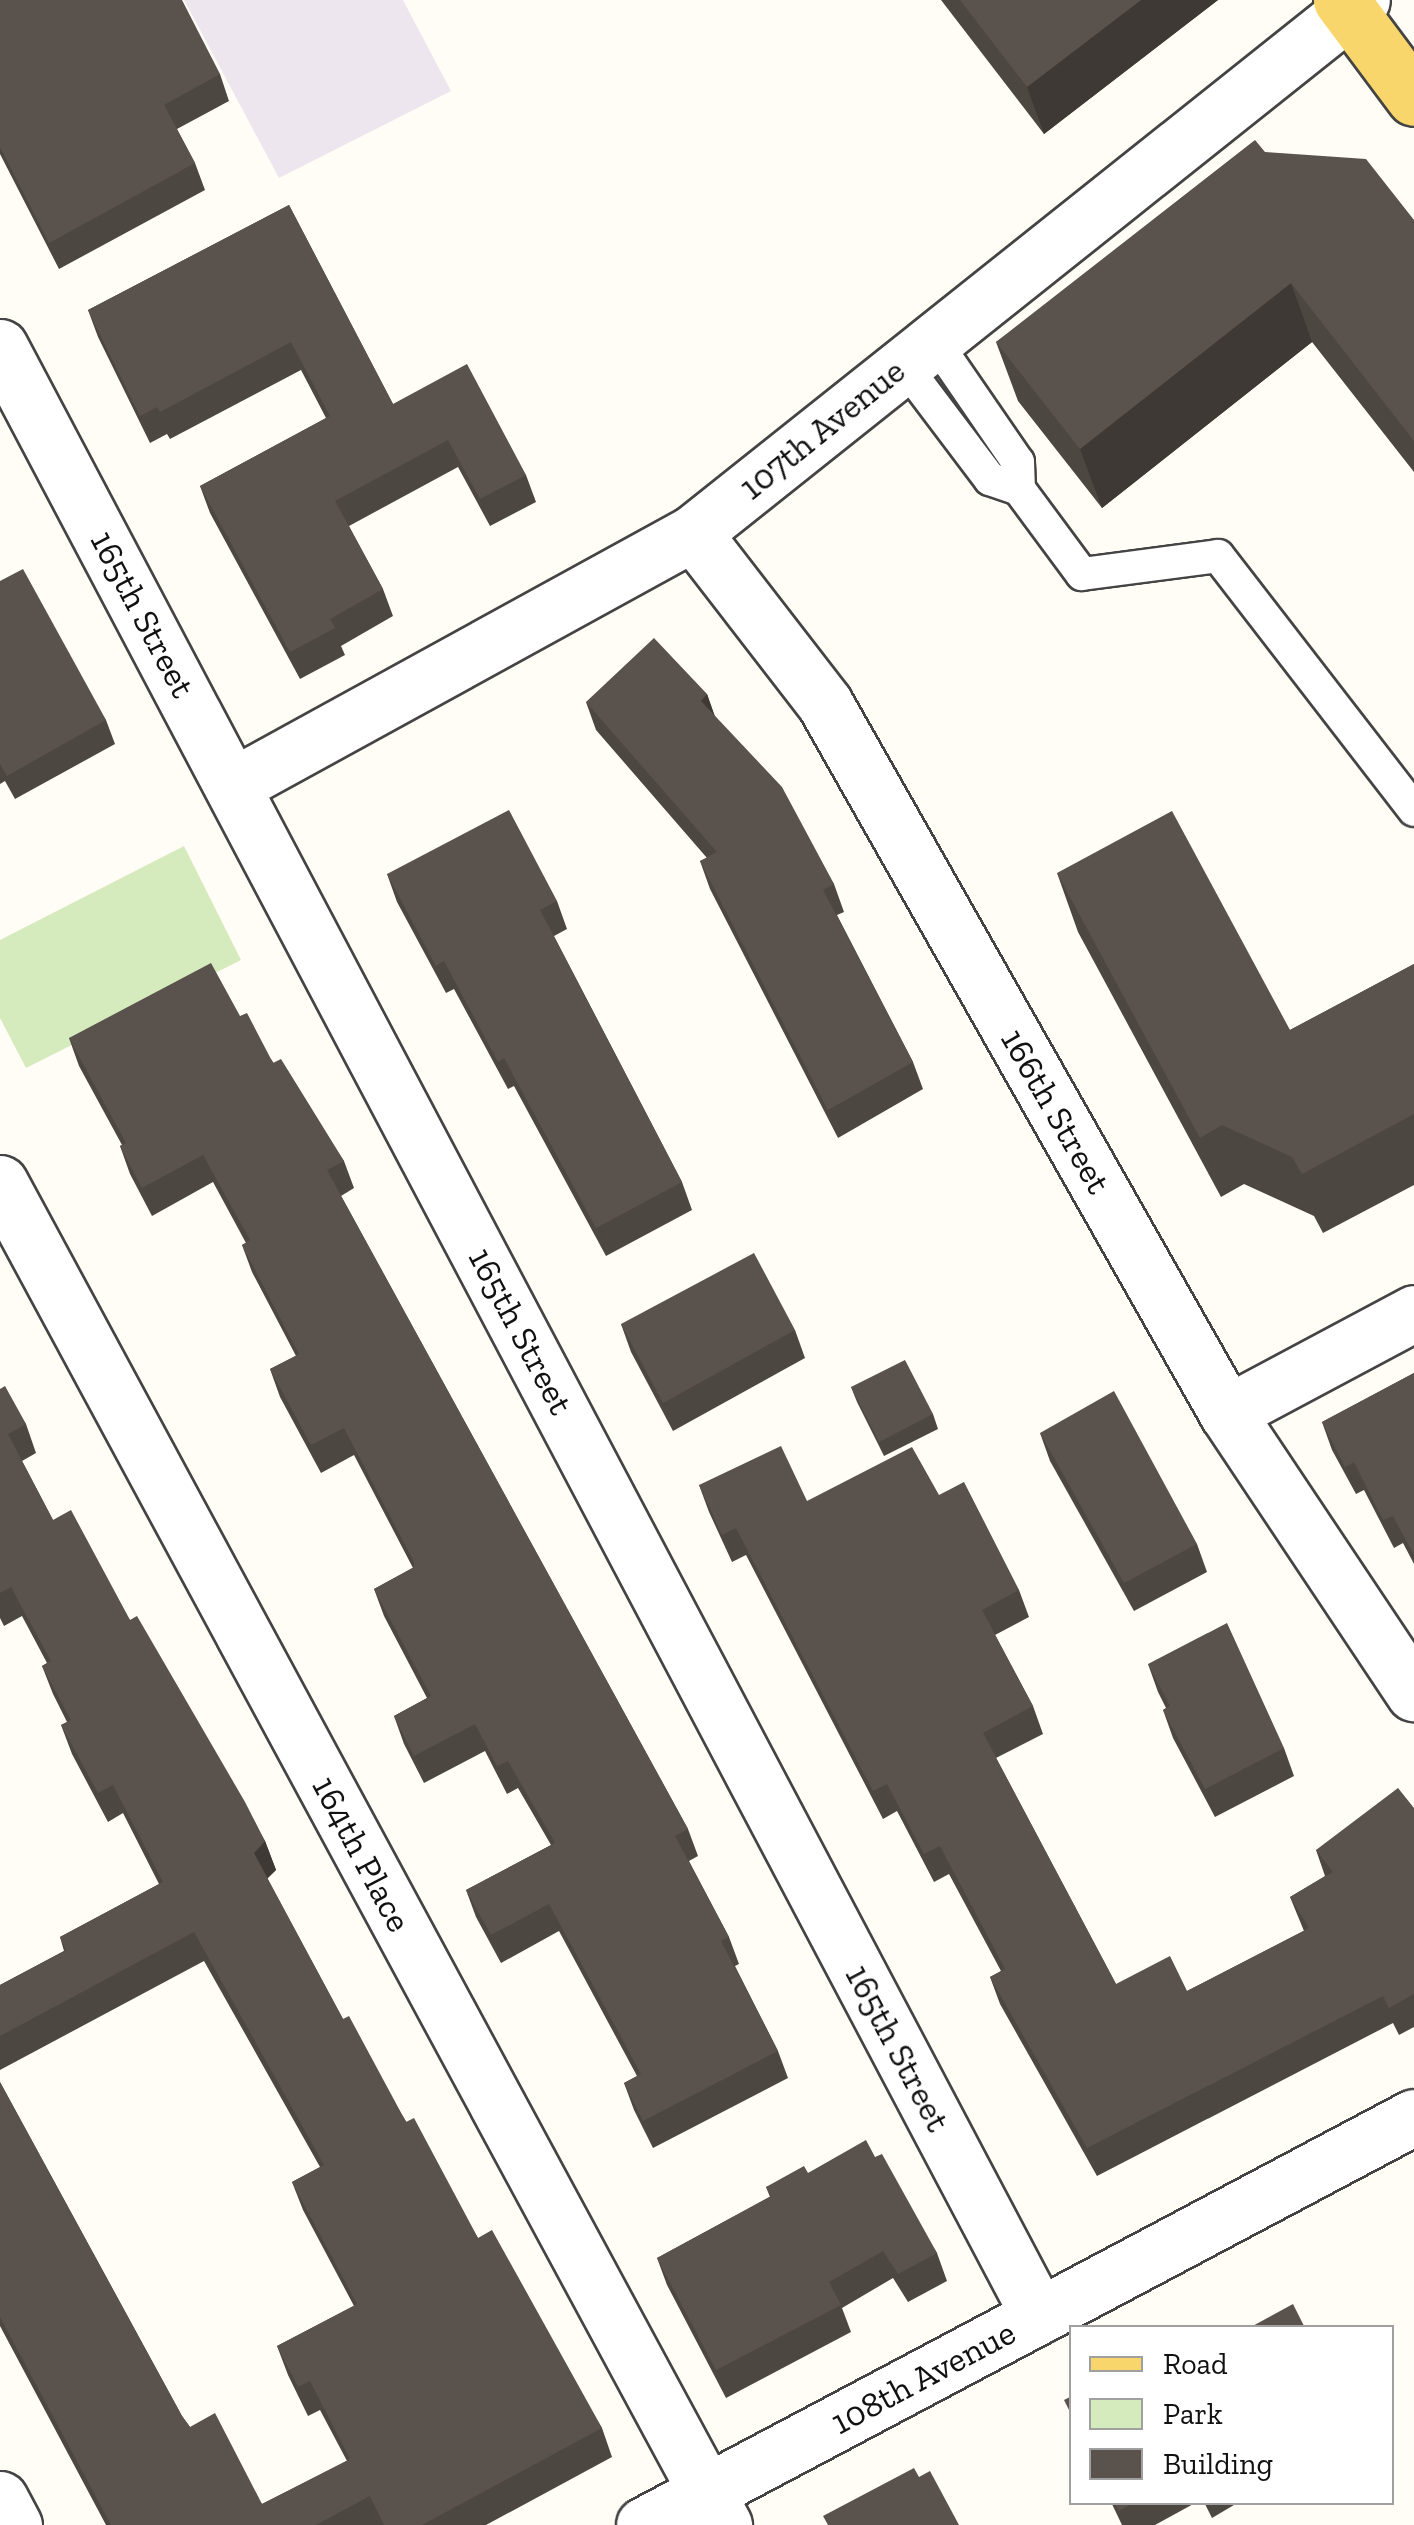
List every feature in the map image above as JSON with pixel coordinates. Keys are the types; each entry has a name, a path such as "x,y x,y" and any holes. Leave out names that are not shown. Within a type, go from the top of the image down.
{"main road":[{"path":"1350,4 1414,98"}],"street":[{"name":"107th Avenue","path":"234,785 693,533 1350,4"},
{"name":"165th Street","path":"0,347 1039,2316"},
{"name":"166th Street","path":"693,533 825,704 1227,1412 1414,1694"},
{"name":"164th Place","path":"0,1183 715,2508"},
{"path":"1227,1412 1414,1313"},
{"name":"108th Avenue","path":"644,2525 715,2508 1039,2316 1414,2117"},
{"path":"0,2499 14,2525"}],"lane":[{"path":"919,352 990,480 1019,489 1082,574 1218,556 1414,810"}],"shaded area":[{"path":"184,0 403,0 451,91 279,178"}],"green space":[{"path":"184,846 241,960 26,1068 0,1018 0,940"}],"building":[{"path":"0,0 182,0 220,74 164,105 195,163 49,243 0,147"},
{"path":"960,0 1141,0 1027,87"},
{"path":"1255,140 1265,152 1366,159 1414,220 1414,441 1291,283 1080,449 996,342"},
{"path":"289,205 393,404 467,364 526,475 480,499 448,440 335,501 383,589 330,619 335,628 290,652 200,486 330,416 291,342 160,412 157,407 140,416 88,310"},
{"path":"23,569 106,720 7,776 0,764 0,581"},
{"path":"654,638 707,694 701,701 782,787 834,884 823,890 913,1062 828,1110 700,861 717,852 586,702"},
{"path":"509,810 557,901 540,910 682,1182 596,1228 504,1058 498,1062 444,961 436,966 387,874"},
{"path":"1172,811 1290,1030 1414,964 1414,1114 1302,1174 1292,1157 1222,1125 1200,1138 1057,873"},
{"path":"211,963 240,1016 247,1013 273,1063 281,1059 344,1161 327,1170 688,1829 675,1836 729,1937 721,1941 778,2051 643,2121 624,2083 641,2074 549,1904 491,1935 466,1890 555,1843 508,1761 497,1766 475,1724 414,1756 394,1716 431,1696 374,1589 414,1567 414,1562 344,1428 311,1445 270,1369 299,1354 242,1245 250,1240 203,1155 142,1188 120,1146 126,1143 69,1038"},
{"path":"754,1253 795,1330 663,1403 621,1324"},
{"path":"905,1360 933,1414 879,1442 851,1387"},
{"path":"1414,1373 1414,1555 1393,1516 1383,1520 1354,1462 1345,1467 1322,1422"},
{"path":"5,1386 26,1424 8,1434 53,1520 71,1510 130,1620 137,1616 265,1841 254,1853 343,2019 349,2016 406,2122 414,2118 478,2238 492,2230 602,2428 422,2525 384,2525 370,2496 316,2525 111,2525 0,2317 0,2082 190,2427 215,2413 262,2504 350,2459 310,2381 298,2387 277,2346 357,2304 292,2182 324,2165 194,1932 0,2036 0,1985 66,1950 60,1937 163,1882 113,1785 98,1793 61,1725 71,1720 42,1666 51,1661 11,1587 0,1593 0,1389"},
{"path":"1114,1391 1197,1544 1124,1583 1040,1433"},
{"path":"781,1446 807,1501 912,1447 939,1495 964,1482 1019,1590 982,1610 1033,1706 983,1733 1116,1984 1170,1956 1187,1991 1309,1928 1290,1897 1333,1872 1316,1850 1398,1788 1414,1808 1414,1994 1389,2008 1383,1996 1087,2148 990,1977 1005,1969 940,1846 924,1854 887,1784 873,1791 736,1528 722,1535 699,1485"},
{"path":"1227,1623 1284,1748 1205,1789 1163,1710 1170,1706 1148,1664"},
{"path":"866,2140 875,2157 882,2154 937,2253 898,2274 883,2251 829,2282 841,2305 716,2370 657,2258 771,2196 766,2187 804,2166 808,2173"},
{"path":"1293,2304 1304,2325 1254,2325"},
{"path":"914,2468 919,2477 930,2471 959,2525 828,2525 823,2516"}]}
